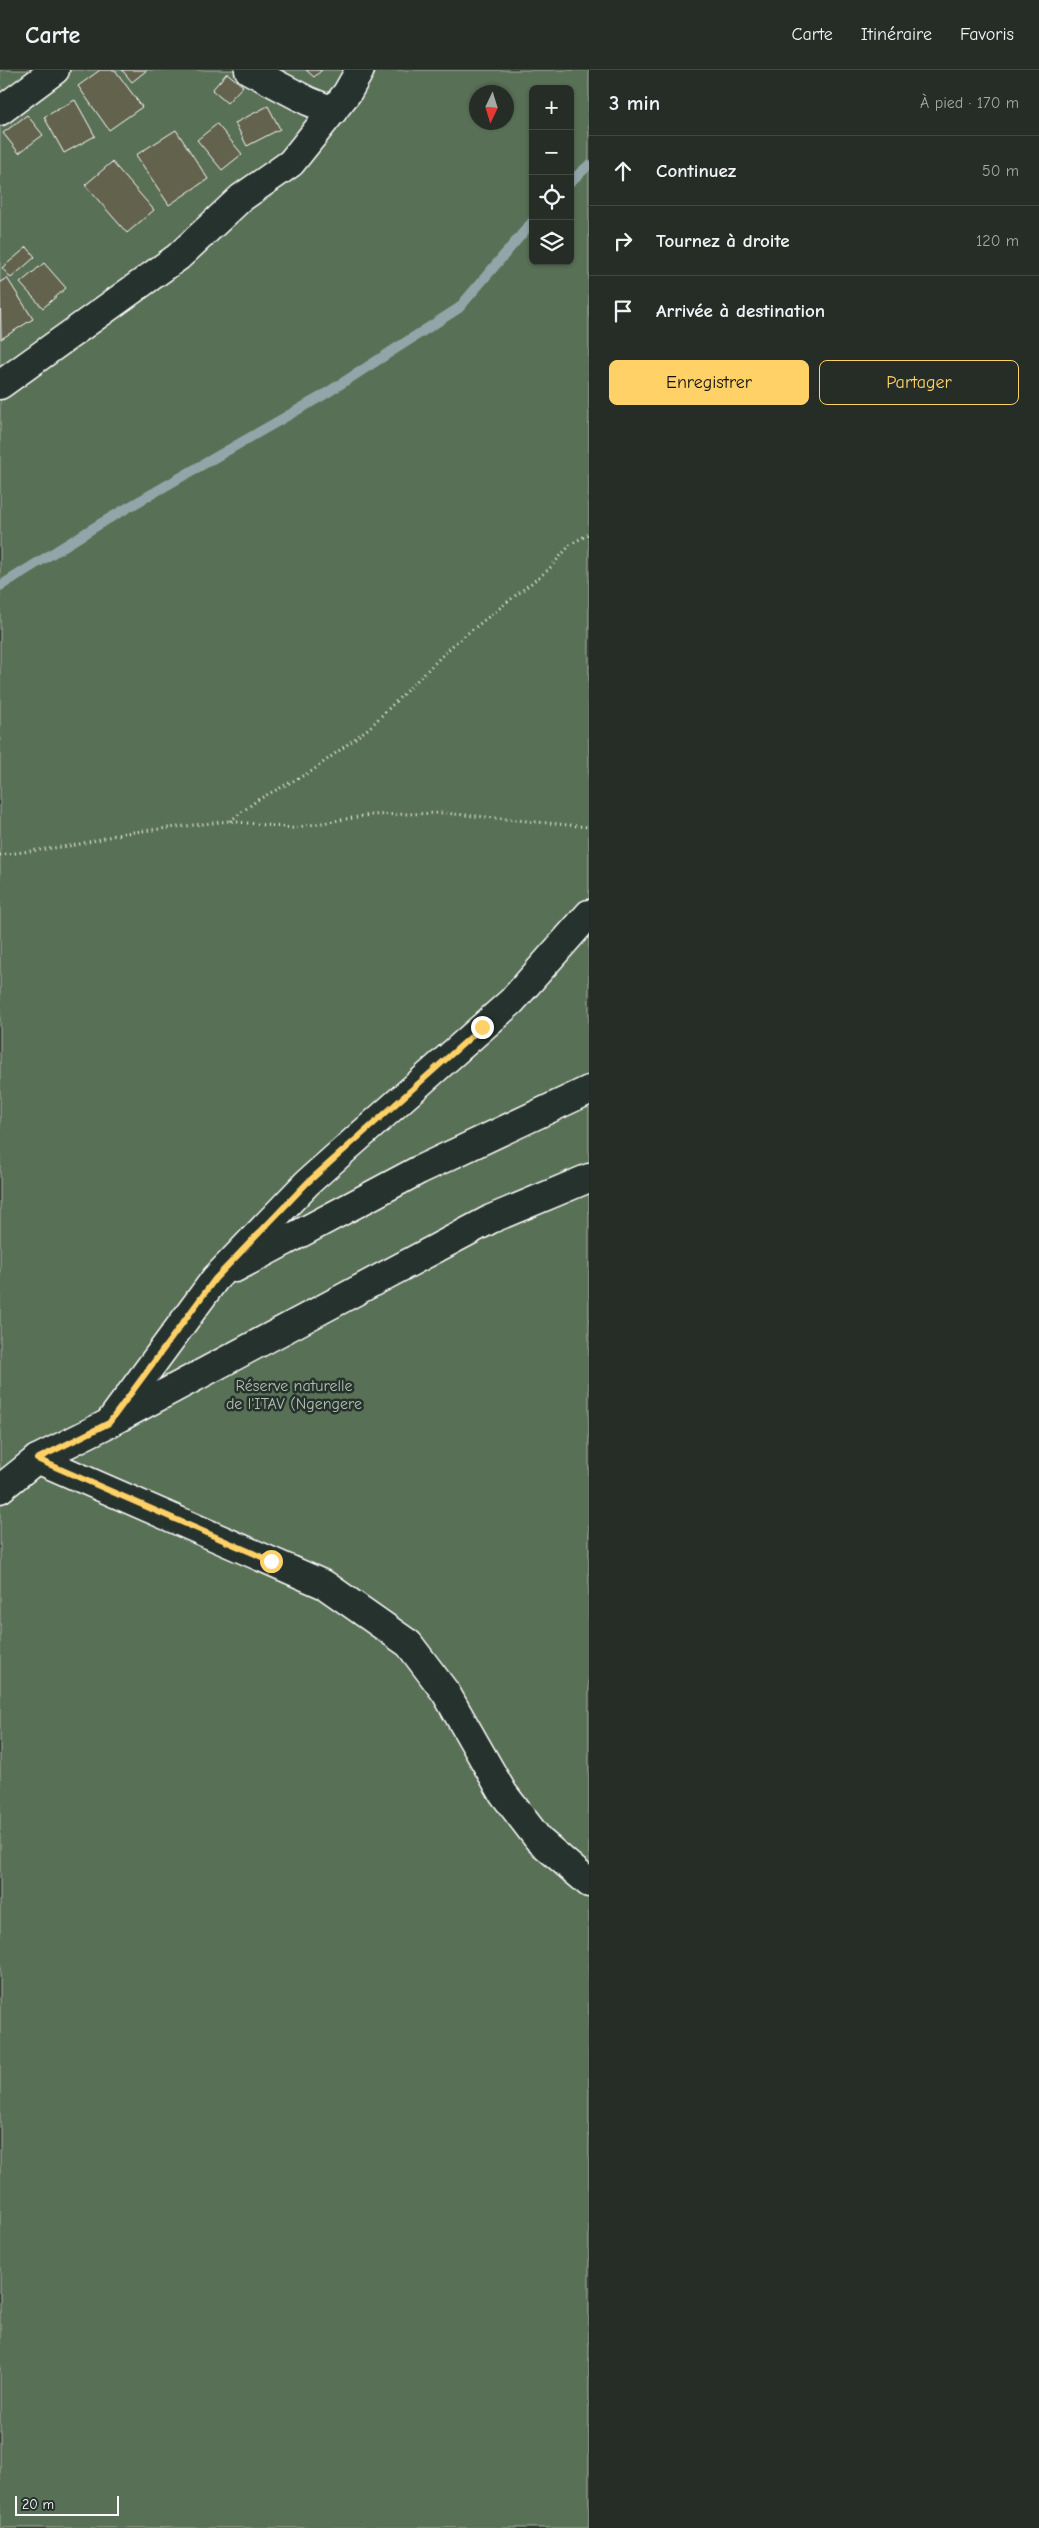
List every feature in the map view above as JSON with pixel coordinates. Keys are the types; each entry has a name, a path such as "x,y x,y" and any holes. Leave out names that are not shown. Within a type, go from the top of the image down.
{"street":[{"path":"0,111 55,70"},
{"path":"249,70 308,101 333,111"},
{"path":"0,385 178,257 241,198 291,163 347,93 360,70"},
{"path":"109,1423 215,1279 307,1183 512,1001 589,914"},
{"path":"215,1279 419,1170 589,1090"},
{"path":"0,1489 37,1459 109,1423 491,1219 589,1178"},
{"path":"37,1459 325,1585 409,1644 446,1693 502,1793 539,1840 589,1883"}],"path":[{"path":"229,821 260,799 312,771 369,728 454,644 548,570 571,544 589,534"},
{"path":"0,855 76,845 125,833 229,821 292,828 370,815 444,813 589,827"}],"green space":[{"name":"Réserve naturelle de l'ITAV (Ngengere","path":"0,70 589,70 589,2528 0,2528"}],"building":[{"path":"100,70 115,70 142,107 109,130 78,86"},
{"path":"122,70 147,70 132,82"},
{"path":"306,70 322,70 314,77"},
{"path":"227,73 243,86 227,103 212,90"},
{"path":"75,100 95,136 64,153 44,117"},
{"path":"268,106 280,129 247,146 235,123"},
{"path":"27,115 43,135 19,153 3,133"},
{"path":"217,124 242,154 222,170 197,140"},
{"path":"176,130 208,179 169,205 136,155"},
{"path":"112,162 154,210 127,233 85,185"},
{"path":"27,247 35,257 11,278 2,268"},
{"path":"44,263 66,288 43,308 20,283"},
{"path":"7,278 33,319 1,339 0,282"}],"waterway":[{"path":"574,178 589,165"},
{"path":"0,586 103,522 322,396 459,308 529,226"}],"route":[{"path":"271,1561 37,1459 109,1423 215,1279 307,1183 482,1027"}]}
